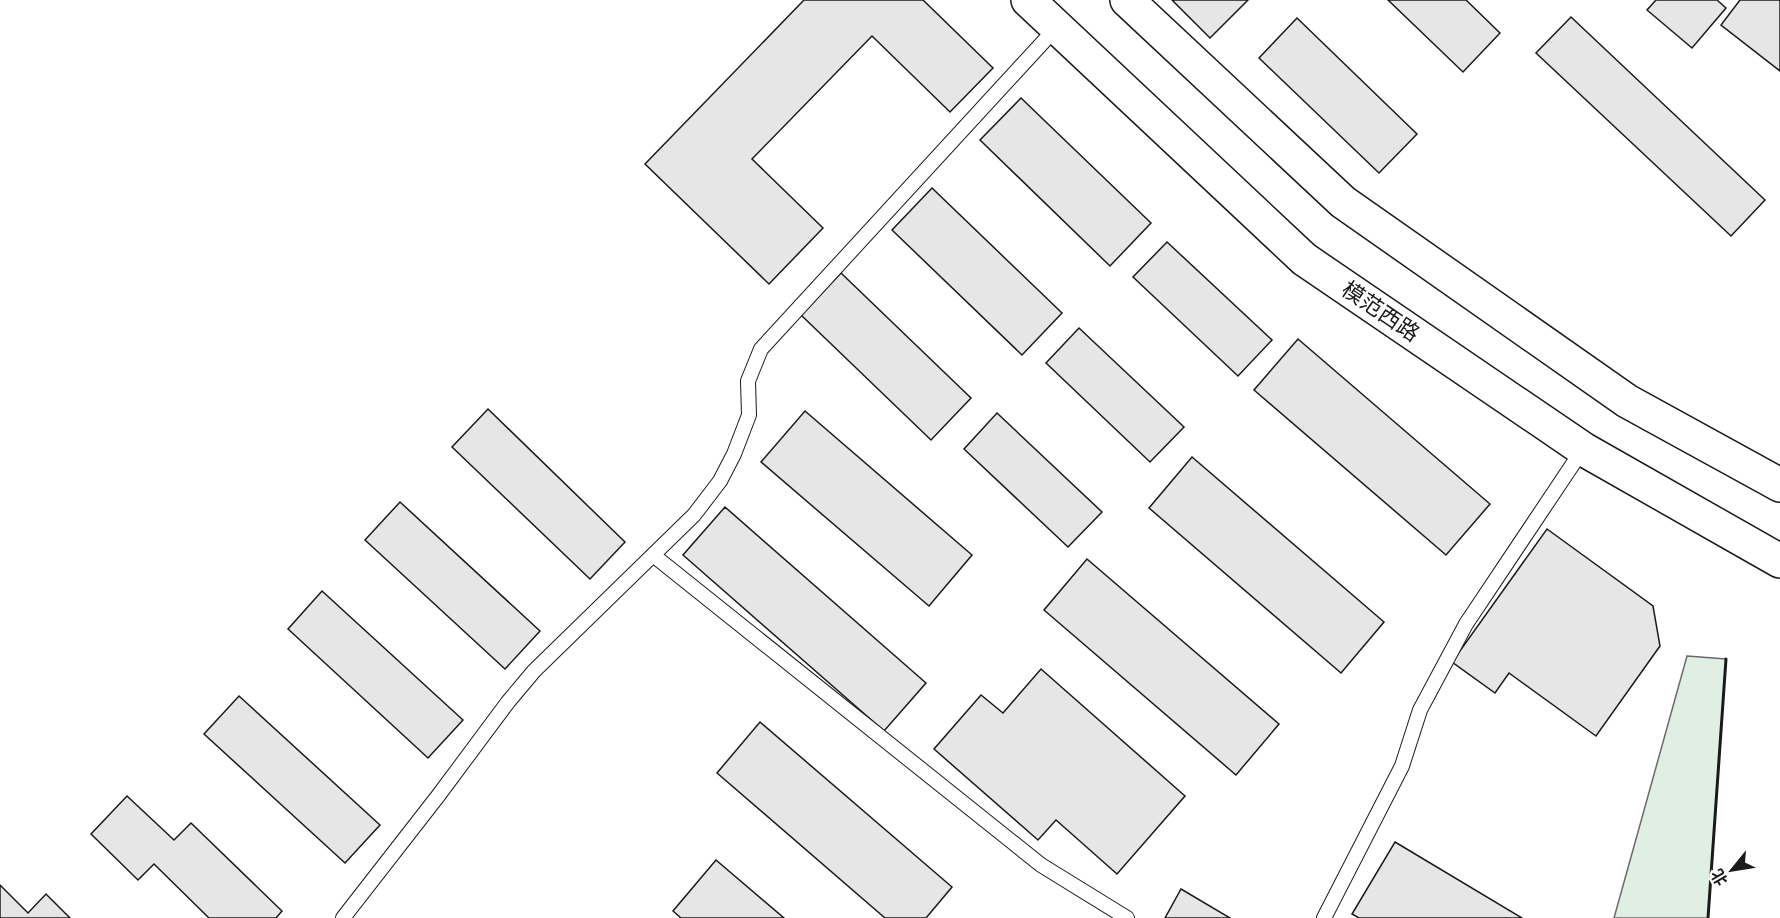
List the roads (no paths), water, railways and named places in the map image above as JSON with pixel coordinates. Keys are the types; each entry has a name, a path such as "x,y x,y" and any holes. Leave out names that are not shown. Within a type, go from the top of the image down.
{"main road":[{"name":"模范西路","path":"1028,0 1304,259 1582,449 1780,561"},
{"path":"1127,0 1343,202 1627,401 1780,485"}],"lane":[{"path":"343,918 534,671 694,515 720,481 734,454 748,415 748,381 761,349 1057,27"},
{"path":"1324,918 1402,766 1420,710 1466,624 1582,449"},
{"path":"653,555 1041,865 1127,918"}]}
